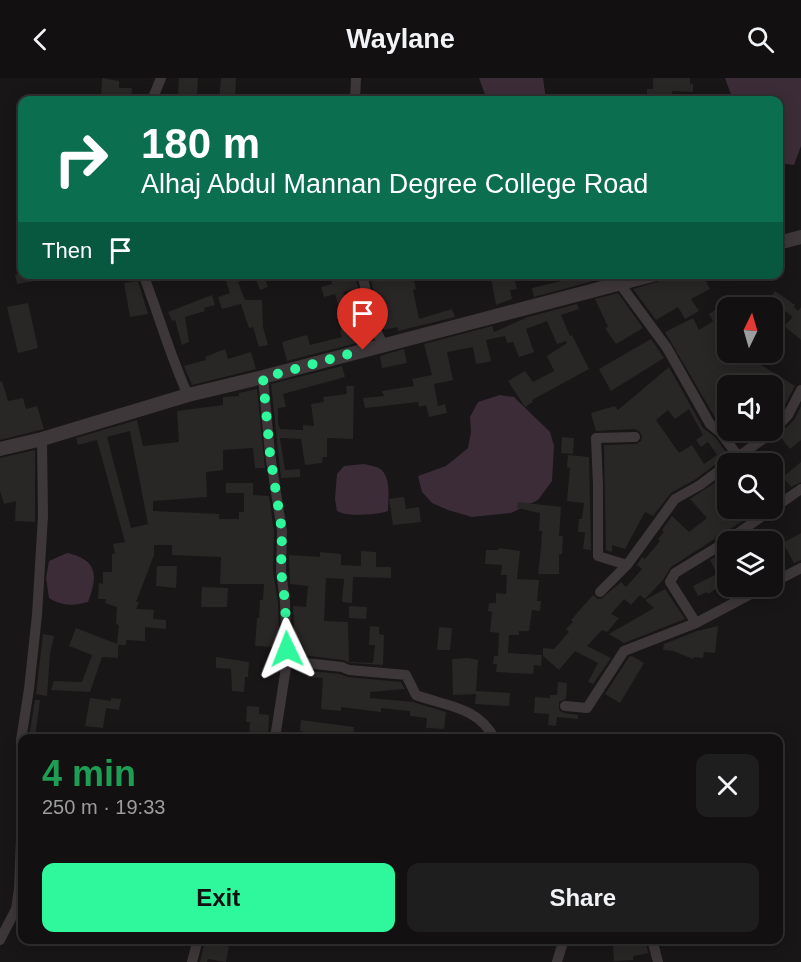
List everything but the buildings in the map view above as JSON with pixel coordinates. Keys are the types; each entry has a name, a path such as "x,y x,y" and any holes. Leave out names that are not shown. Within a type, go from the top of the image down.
{"street":[{"path":"154,96 161,78"},
{"path":"355,96 356,78"},
{"path":"783,242 801,237"},
{"path":"145,279 174,365 188,395"},
{"path":"363,279 374,326 383,345"},
{"path":"0,449 42,439 188,395 263,378 638,279"},
{"path":"620,284 667,348 710,424 720,432 736,453"},
{"path":"263,378 270,454 282,531 281,571 285,602 287,662 276,734"},
{"path":"742,453 769,435 782,422 801,390"},
{"path":"627,565 598,555 596,438 635,437"},
{"path":"22,734 29,689 43,516 42,439"},
{"path":"600,592 627,565 675,499 717,472"},
{"path":"696,623 670,582 675,573 724,543 801,489"},
{"path":"783,577 801,568"},
{"path":"565,706 587,708 624,651 696,623 745,597"},
{"path":"287,662 406,675 416,695 452,704 469,713 492,734"},
{"path":"0,940 16,909 18,896"},
{"path":"192,962 197,944"},
{"path":"557,962 562,944"},
{"path":"653,944 658,962"}],"shaded area":[{"path":"479,78 543,78 545,96 486,96"},
{"path":"725,78 801,78 801,146 794,165 783,164 783,96 732,96"},
{"path":"500,395 514,397 550,432 554,446 552,481 538,500 511,513 472,517 432,503 422,492 418,476 446,466 468,448 471,432 470,417 478,402"},
{"path":"364,464 379,468 386,476 388,511 355,515 337,511 335,499 337,474 344,466"},
{"path":"67,553 85,560 93,570 93,584 88,602 58,603 49,598 46,578 49,561"}],"route":[{"path":"287,649 281,571 282,531 270,454 263,378 363,350"}]}
